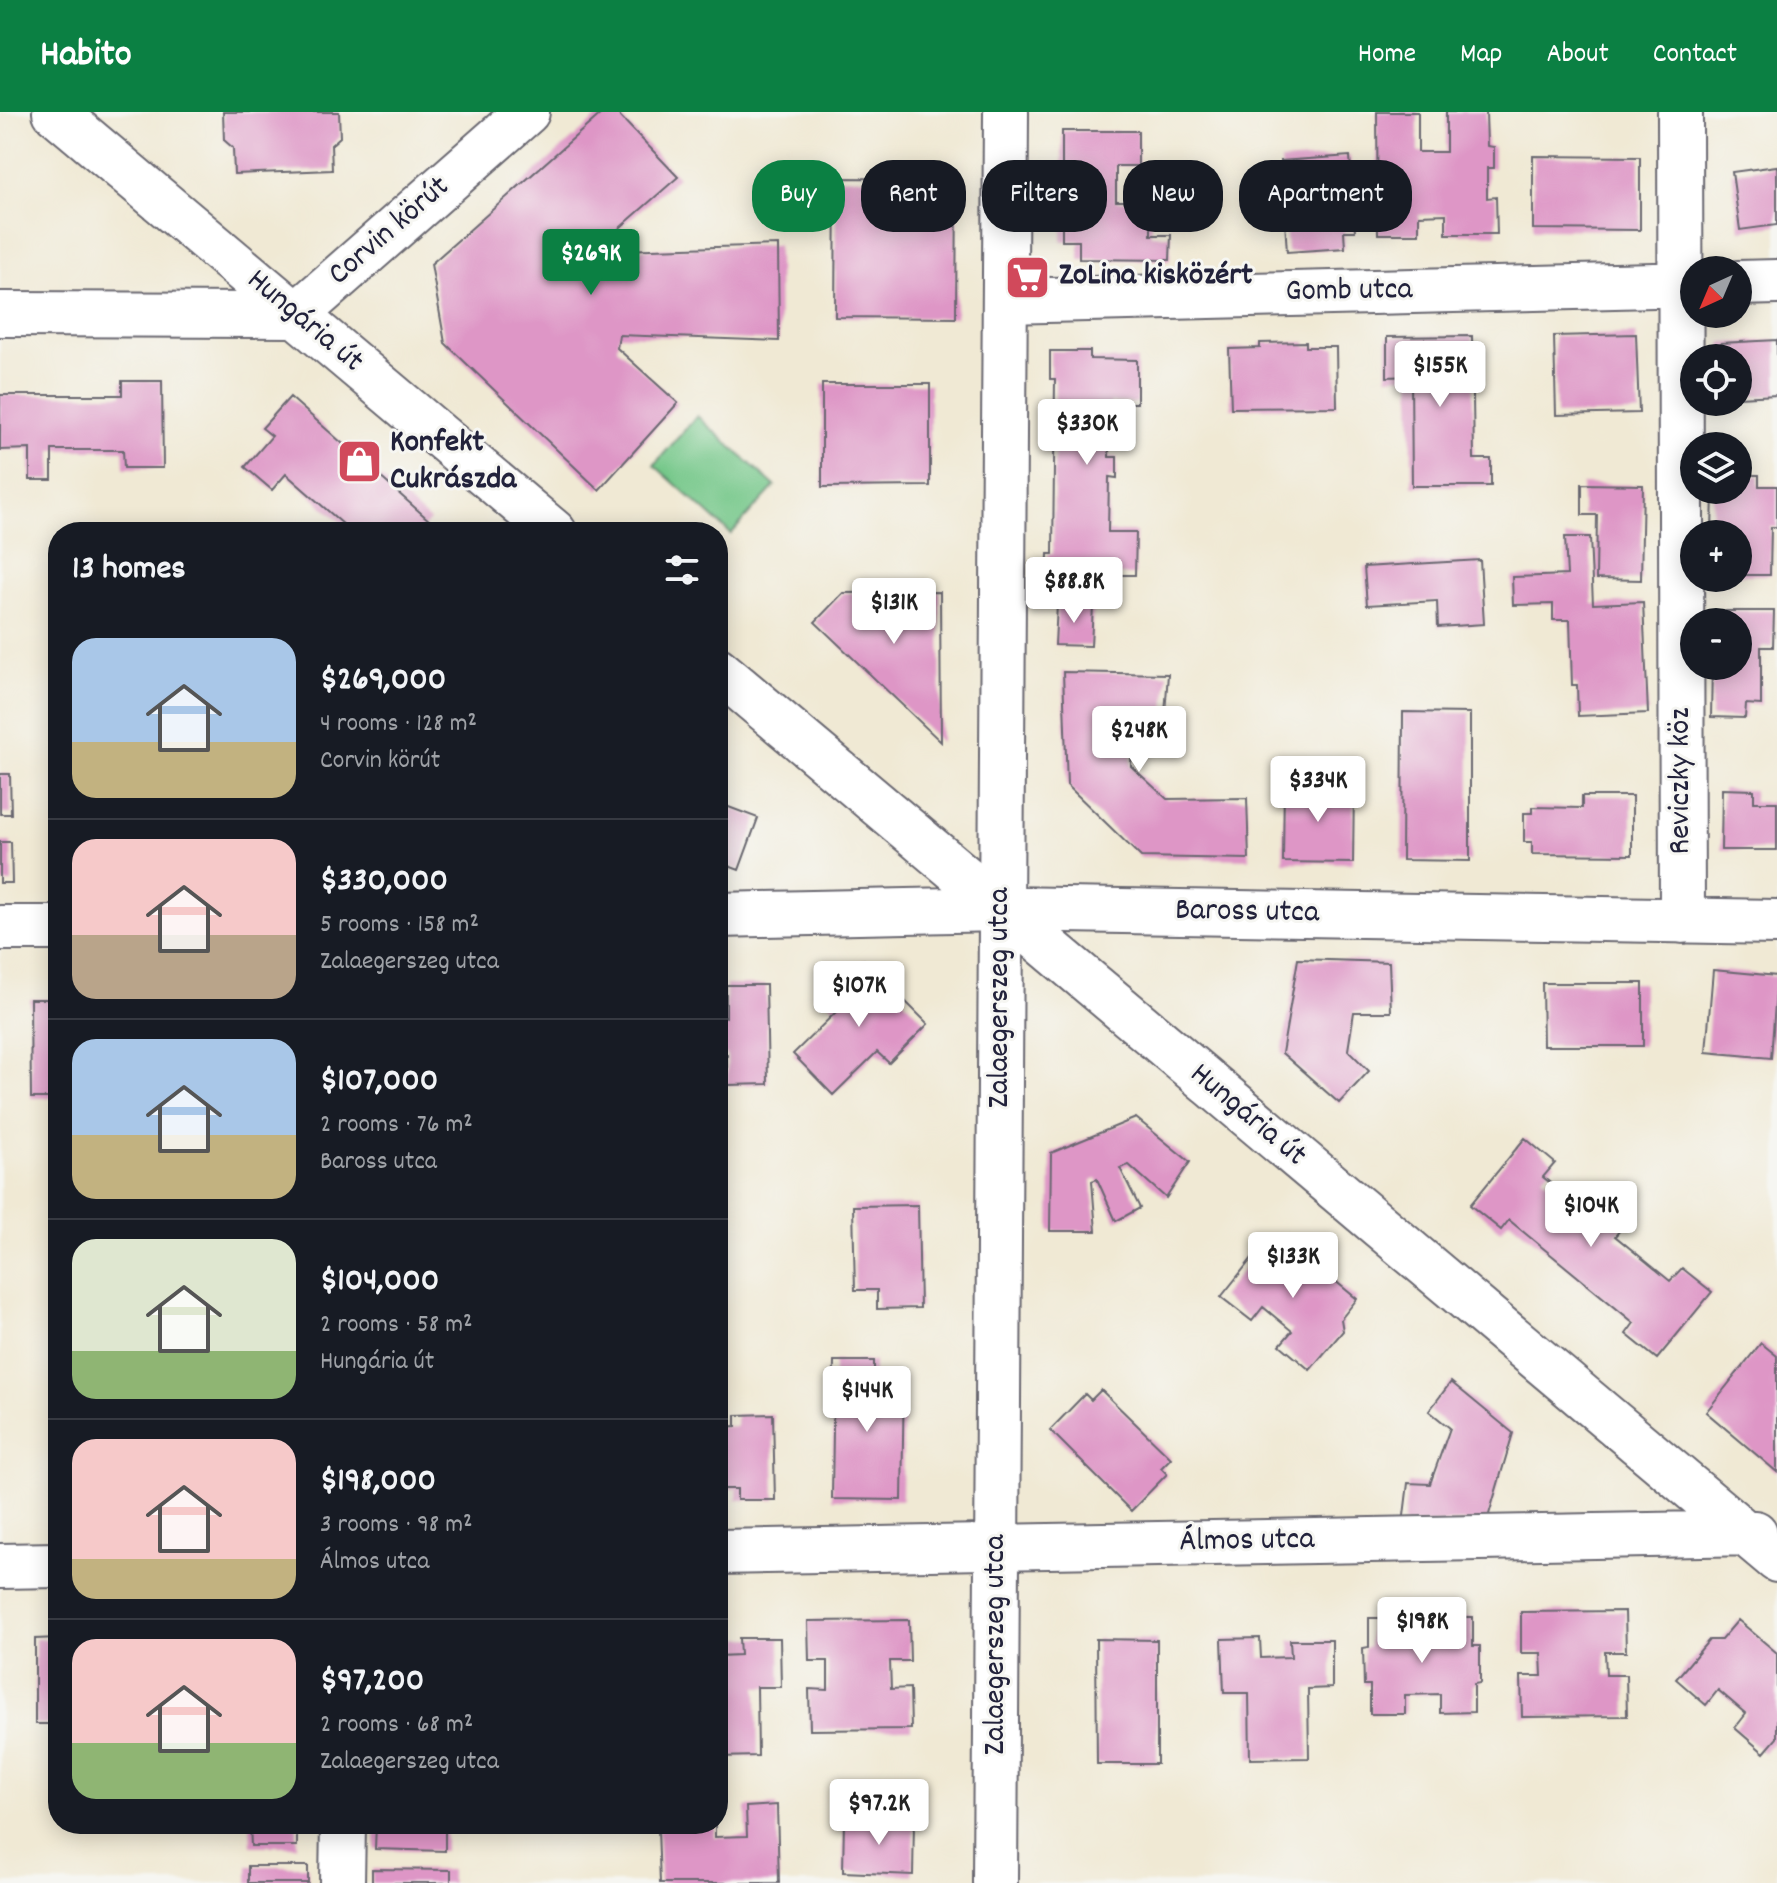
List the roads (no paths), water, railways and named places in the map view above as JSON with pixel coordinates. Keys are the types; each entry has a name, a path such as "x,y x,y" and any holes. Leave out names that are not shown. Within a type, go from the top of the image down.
{"street":[{"name":"Hungária út","path":"55,112 542,522"},
{"name":"Corvin körút","path":"296,315 527,112"},
{"name":"Zalaegerszeg utca","path":"995,1883 1006,112"},
{"name":"Reviczky köz","path":"1680,112 1686,256"},
{"path":"1752,283 1777,282"},
{"name":"Gomb utca","path":"1005,301 1680,284"},
{"path":"0,314 296,315"},
{"name":"Reviczky köz","path":"1682,921 1687,328"},
{"name":"Hungária út","path":"728,678 1001,909 1760,1533 1777,1560"},
{"name":"Baross utca","path":"728,915 1001,909 1777,922"},
{"path":"0,928 48,928"},
{"name":"Álmos utca","path":"728,1552 1760,1533"},
{"path":"0,1566 48,1565"},
{"path":"342,1883 343,1834"}],"place":[{"name":"ZoLina kisközért","path":"1028,277"},
{"name":"Konfekt Cukrászda","path":"359,462"}]}
